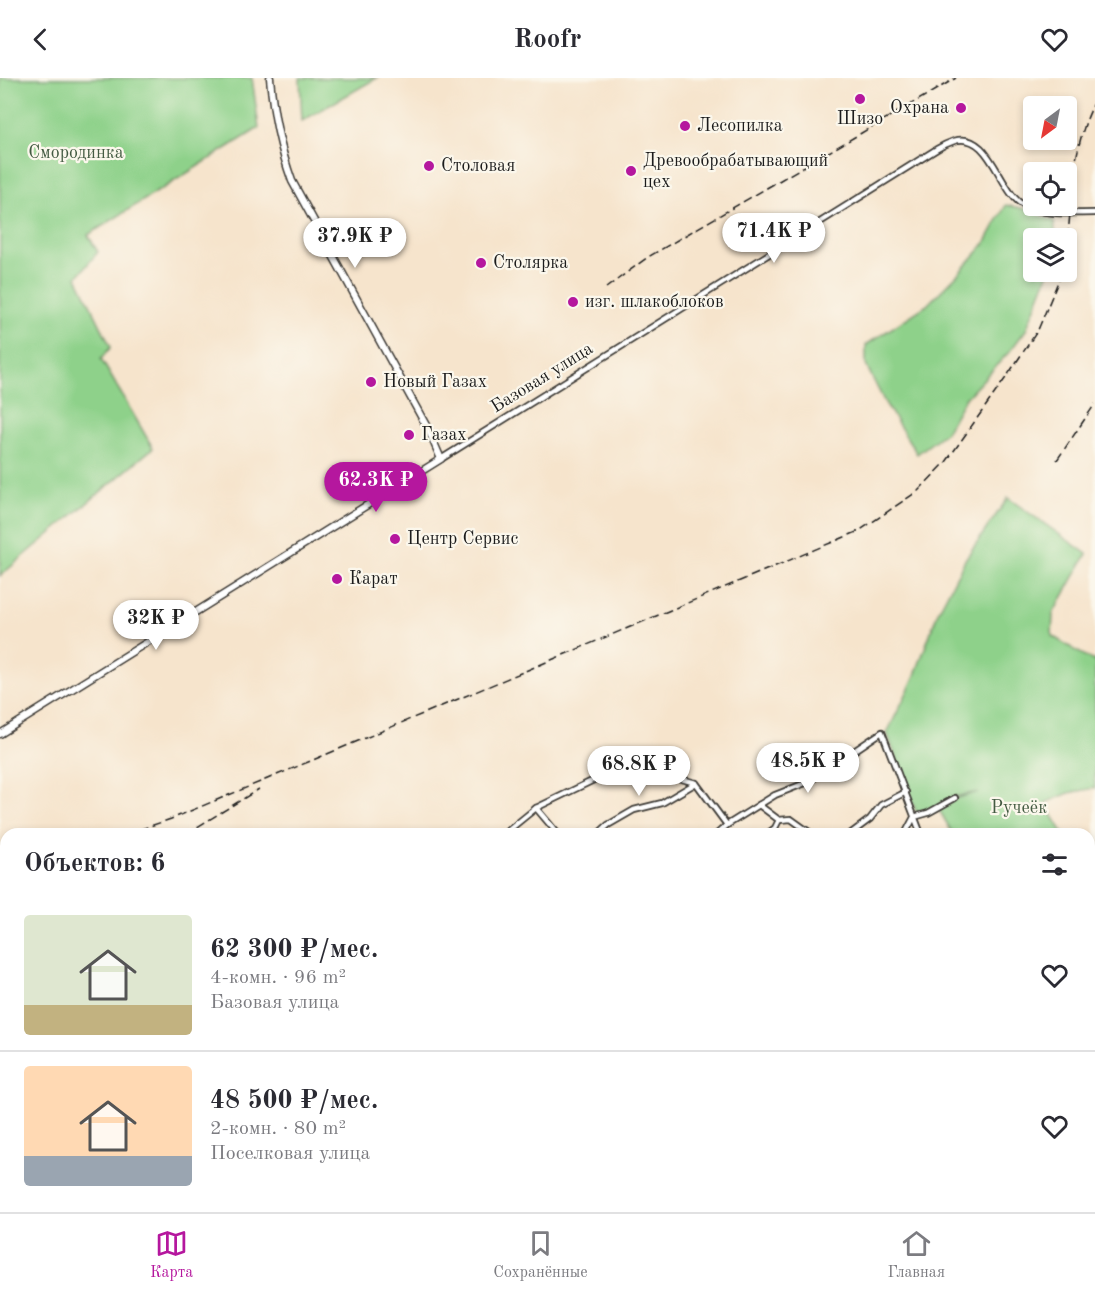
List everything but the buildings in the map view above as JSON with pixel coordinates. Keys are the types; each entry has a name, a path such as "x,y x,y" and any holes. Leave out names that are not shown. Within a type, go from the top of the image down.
{"main road":[{"path":"270,78 272,106 292,181 428,429 441,459"},
{"name":"Базовая улица","path":"0,734 441,459"}],"street":[{"name":"Базовая улица","path":"441,459 937,149 954,141 963,140 983,150 990,157 1012,196 1025,207 1045,212 1095,213"},
{"path":"724,828 775,795 808,782 882,732 919,828"},
{"path":"511,828 536,808 627,764 696,783 728,825"},
{"path":"605,828 633,810 662,803 696,783"},
{"path":"858,828 870,819 881,805 906,792"},
{"path":"908,828 914,817 928,813 955,798"},
{"path":"759,805 779,820 791,819 804,828"},
{"path":"536,808 553,828"},
{"path":"775,828 779,820"}],"green space":[{"name":"Смородинка","path":"0,78 252,78 259,128 88,235 98,252 77,277 111,347 101,359 153,448 0,576"},
{"path":"300,78 377,78 302,121"},
{"path":"1006,205 1023,209 1023,216 1042,216 1054,221 1055,228 1023,228 1023,282 1045,282 1026,330 1010,351 964,400 946,432 917,454 885,403 866,365 866,345 927,305 984,245"},
{"name":"Ручеёк","path":"1008,498 1087,554 1053,614 1052,636 1093,661 1095,660 1095,788 1069,793 1045,803 1060,828 950,828 939,810 955,799 978,792 954,797 928,811 916,812 887,733 914,678 938,612 966,558"}],"railway":[{"path":"606,288 648,257 956,78"},
{"path":"1068,228 1077,156 1087,119 1095,101"},
{"path":"144,828 171,819 859,531 918,491 946,462 1038,330 1058,282"},
{"path":"1057,460 1095,404"},
{"path":"196,828 259,789"}],"place":[{"name":"Шизо","path":"860,99"},
{"name":"Охрана","path":"961,108"},
{"name":"Лесопилка","path":"685,126"},
{"name":"Столовая","path":"429,166"},
{"name":"Древообрабатывающий цех","path":"631,171"},
{"name":"Столярка","path":"481,263"},
{"name":"изг. шлакоблоков","path":"573,302"},
{"name":"Новый Газах","path":"371,382"},
{"name":"Газах","path":"409,435"},
{"name":"Центр Сервис","path":"395,539"},
{"name":"Карат","path":"337,579"}]}
